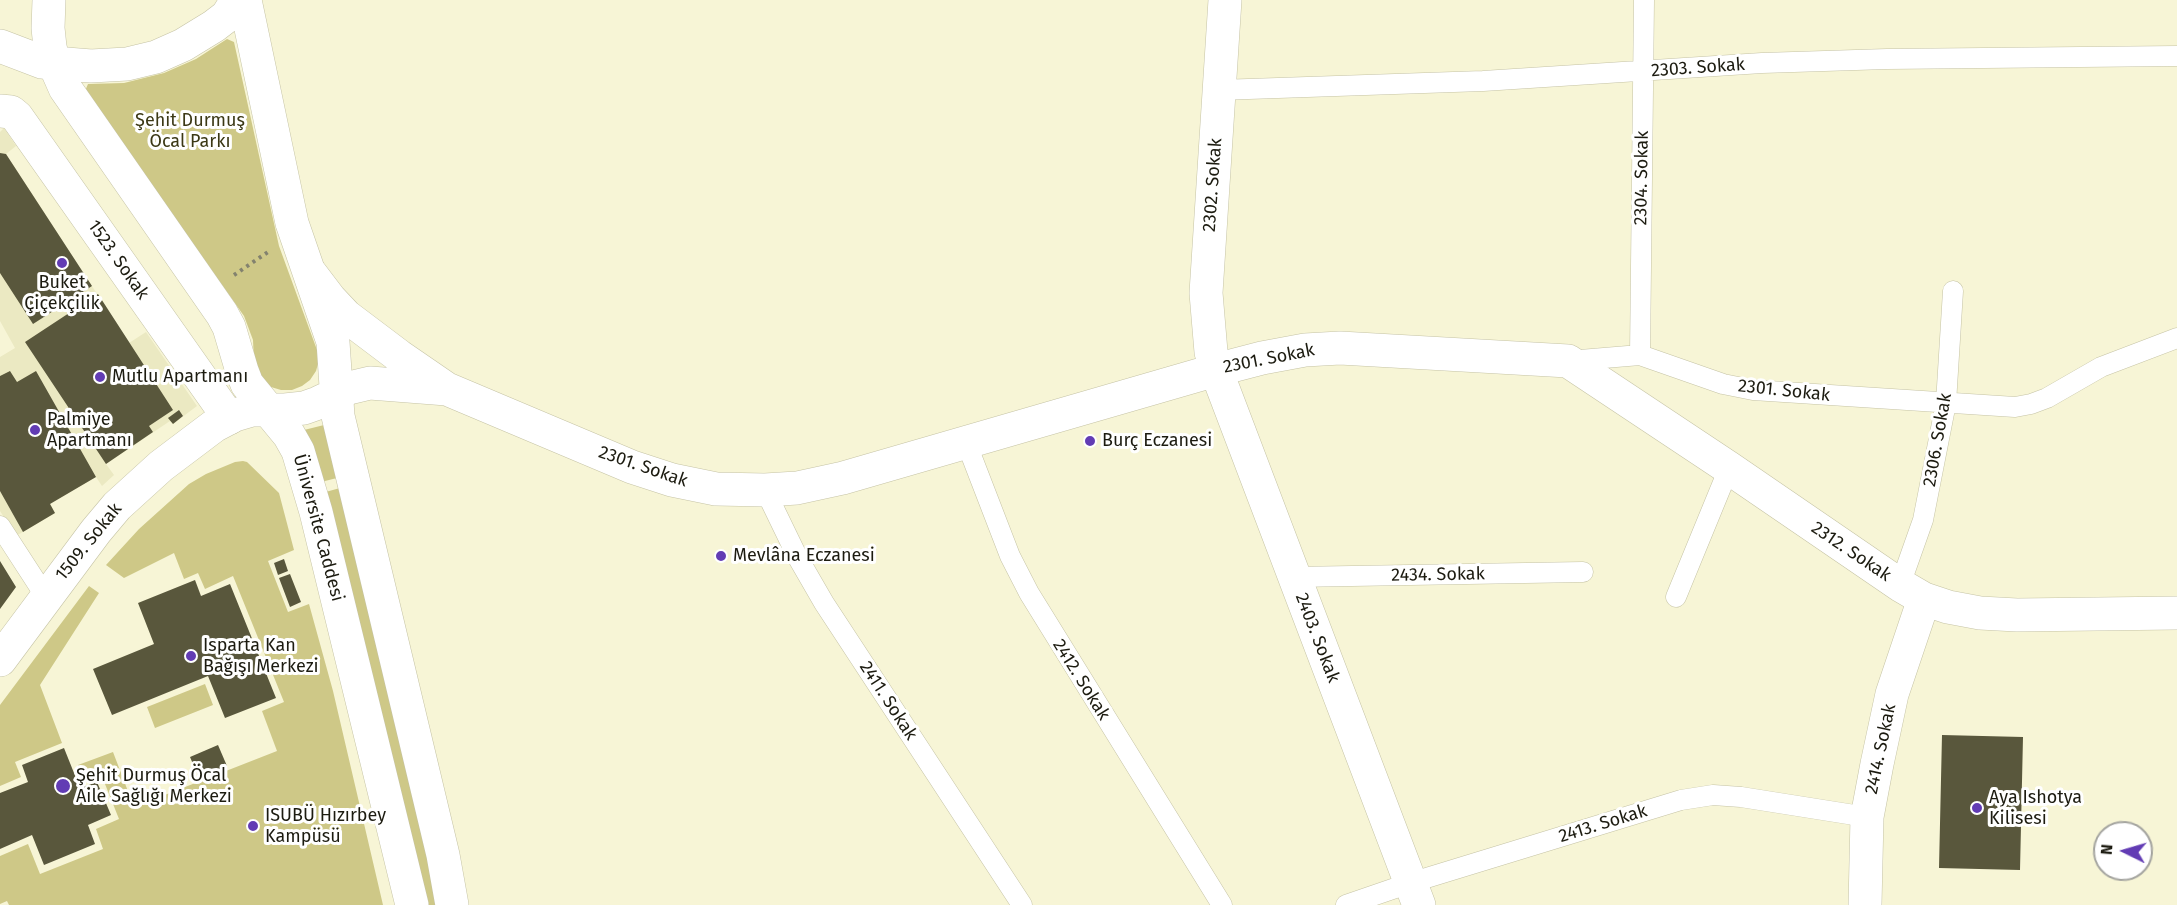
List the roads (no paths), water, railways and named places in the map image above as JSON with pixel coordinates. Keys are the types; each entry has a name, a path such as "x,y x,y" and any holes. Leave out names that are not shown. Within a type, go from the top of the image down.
{"street":[{"name":"Üniversite Caddesi","path":"49,0 48,28 54,63 72,101 222,314 229,327 247,384 289,435 298,451 310,489 412,905"},
{"path":"0,46 42,62 91,66 128,64 156,57 183,45 226,16 237,0"},
{"path":"245,0 292,223 336,355 335,394 351,479 443,855 452,905"},
{"name":"2302. Sokak","path":"1216,370 1208,325 1206,293 1225,0"},
{"name":"1523. Sokak","path":"1,110 11,112 16,117 225,412"},
{"name":"2301. Sokak","path":"307,270 346,316 447,389 632,466 672,480 716,489 797,488 843,478 1216,370 1294,352 1340,348 1568,361"},
{"path":"225,412 237,357"},
{"name":"2312. Sokak","path":"1568,361 1912,592 1948,607 1980,613 2018,615 2177,613"},
{"name":"2403. Sokak","path":"1216,370 1414,894"},
{"name":"2301. Sokak","path":"335,394 370,383 447,389"},
{"name":"1509. Sokak","path":"0,660 75,558 117,506 136,487 195,440 225,412 304,408 335,394"},
{"name":"2414. Sokak","path":"1865,905 1867,817 1912,592"}],"lane":[{"name":"2304. Sokak","path":"1640,355 1644,0"},
{"name":"2303. Sokak","path":"1219,90 1483,81 1762,63 2177,56"},
{"name":"2306. Sokak","path":"1912,592 1923,520 1946,403 1953,291"},
{"name":"2301. Sokak","path":"1568,361 1640,355 1723,384 1753,390 1996,407 2031,404 2047,398 2101,367 2177,338"},
{"name":"2412. Sokak","path":"966,442 1010,556 1029,593 1222,905"},
{"path":"1676,597 1729,468"},
{"name":"2411. Sokak","path":"765,490 798,558 824,603 1022,905"},
{"path":"0,526 46,597"},
{"name":"2434. Sokak","path":"1294,577 1583,572"},
{"name":"2413. Sokak","path":"1346,905 1414,894 1681,800 1713,795 1741,797 1867,817"}],"place":[{"name":"Buket Çiçekçilik","path":"62,263"},
{"name":"Mutlu Apartmanı","path":"100,377"},
{"name":"Palmiye Apartmanı","path":"35,430"},
{"name":"Burç Eczanesi","path":"1090,441"},
{"name":"Mevlâna Eczanesi","path":"721,556"},
{"name":"Isparta Kan Bağışı Merkezi","path":"191,656"},
{"name":"Şehit Durmuş Öcal Aile Sağlığı Merkezi","path":"63,786"},
{"name":"Aya Ishotya Kilisesi","path":"1977,808"},
{"name":"ISUBÜ Hızırbey Kampüsü","path":"253,826"}],"park label":[{"name":"Şehit Durmuş Öcal Parkı","path":"190,131"}]}
